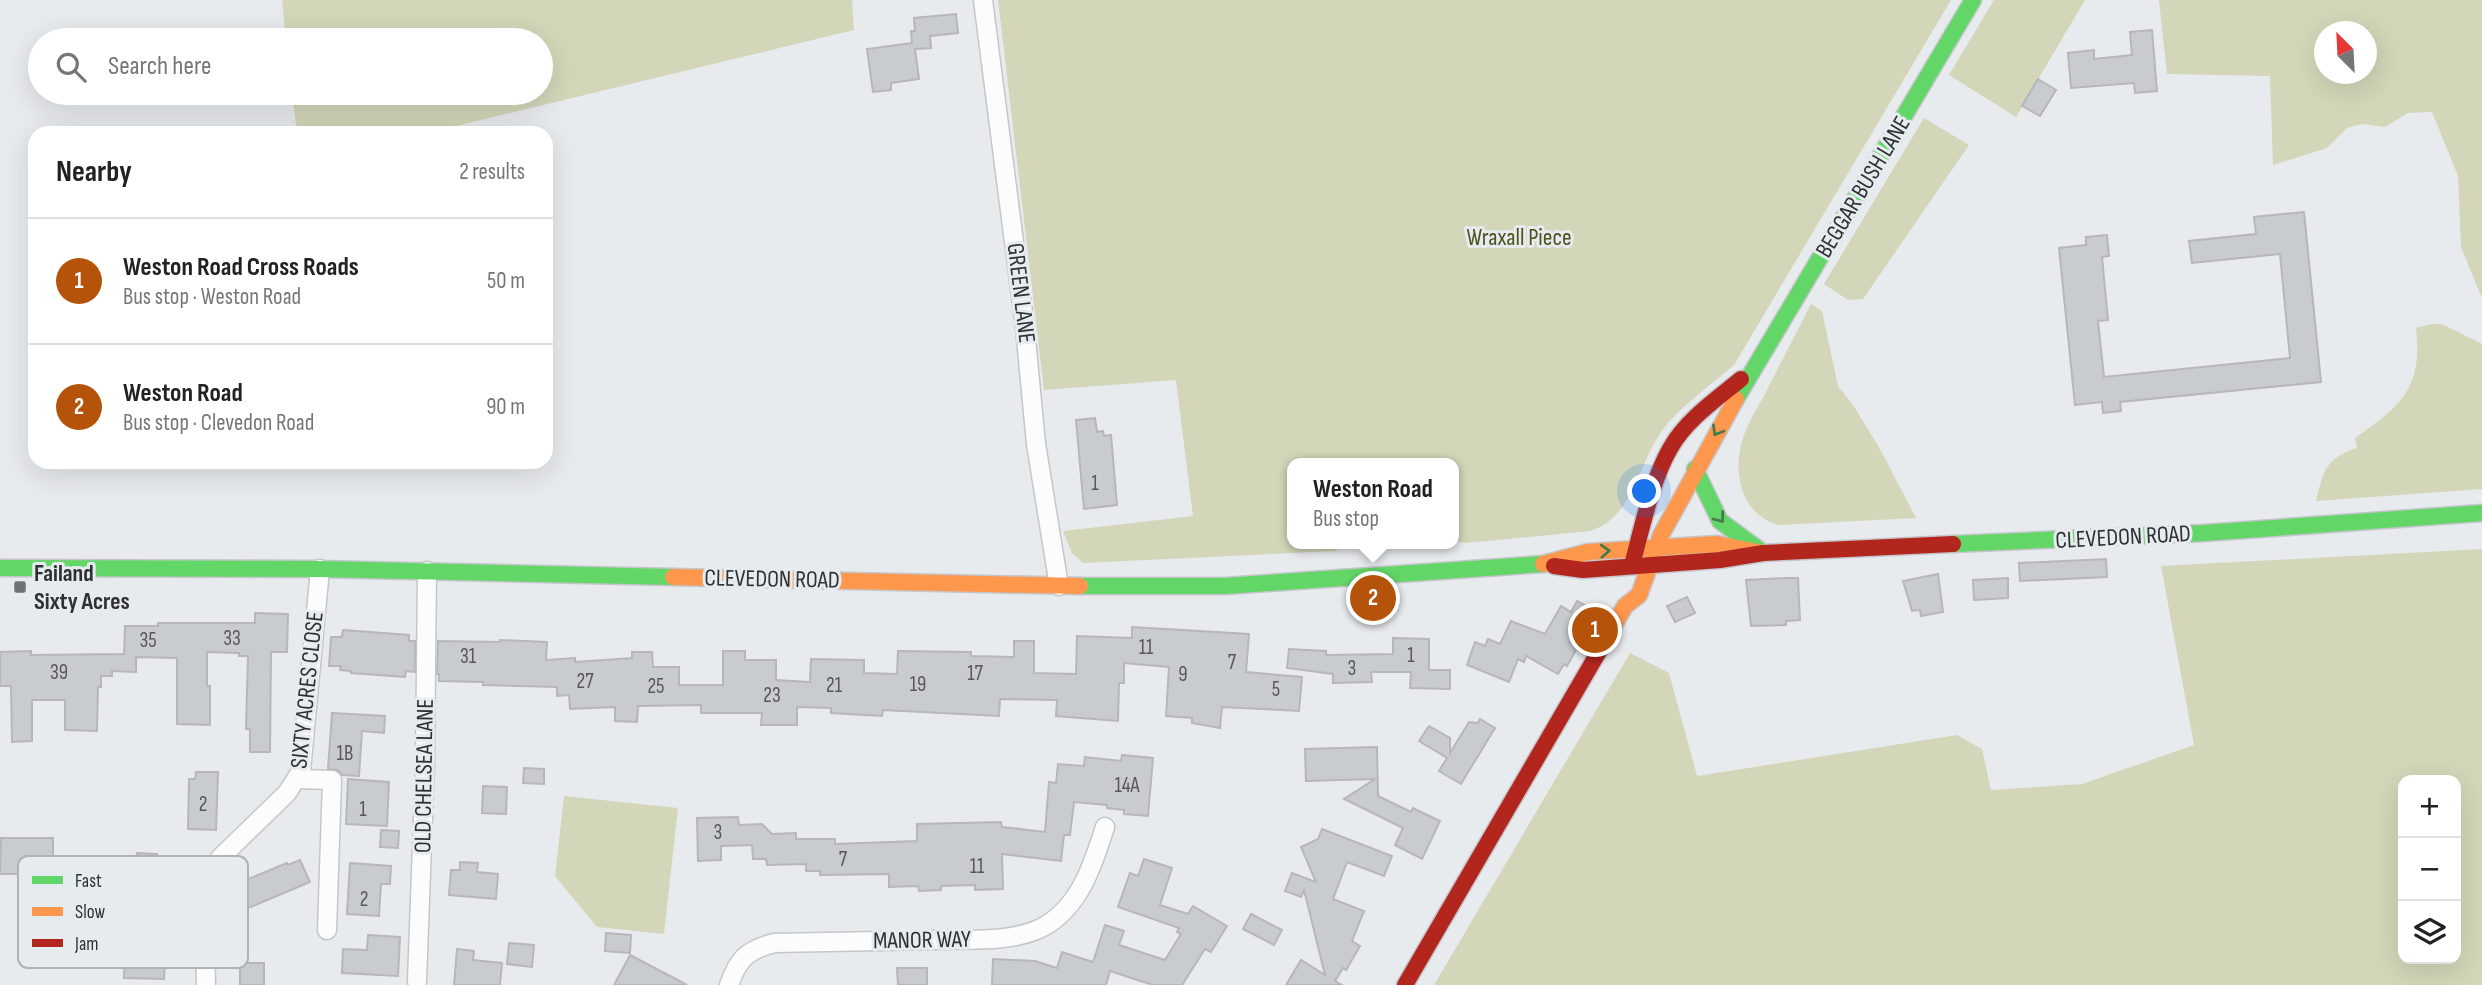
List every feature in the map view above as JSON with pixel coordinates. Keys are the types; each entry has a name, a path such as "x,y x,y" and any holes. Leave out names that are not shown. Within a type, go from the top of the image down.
{"main road":[{"name":"BEGGAR BUSH LANE","path":"1405,985 1625,607 1639,595 1656,548 1695,469 1973,0"},
{"name":"BEGGAR BUSH LANE","path":"1625,607 1625,591 1650,498 1671,446 1726,389 1751,372"},
{"path":"1695,469 1720,521 1763,552"},
{"name":"CLEVEDON ROAD","path":"1544,564 1583,570 1720,560 1763,552 2192,534 2482,513"},
{"name":"CLEVEDON ROAD","path":"0,568 320,569 1059,586 1248,586 1544,564 1588,552 1717,544 1763,552"}],"street":[{"name":"GREEN LANE","path":"983,0 1024,314 1036,444 1059,586"},
{"name":"SIXTY ACRES CLOSE","path":"222,856 287,793 301,771 320,569"},
{"name":"OLD CHELSEA LANE","path":"417,981 425,776 427,571"},
{"path":"298,779 332,780 327,930"},
{"name":"MANOR WAY","path":"729,985 742,958 757,947 774,943 994,938 1041,928 1066,908 1104,857 1105,827"}],"green space":[{"path":"282,0 852,0 854,30 553,103 553,28 285,28"},
{"name":"Wraxall Piece","path":"998,0 1951,0 1734,365 1686,405 1661,432 1625,503 1616,515 1590,531 1459,542 1459,458 1287,458 1287,549 1340,549 1083,563 1072,553 1063,531 1193,516 1176,380 1044,390"},
{"path":"1994,0 2085,0 2016,117 1949,75"},
{"path":"2159,0 2482,0 2482,298 2461,247 2458,176 2432,112 2408,113 2385,127 2362,124 2347,128 2327,148 2273,165 2270,76 2167,74"},
{"path":"294,105 543,105 456,126 296,126"},
{"path":"1924,118 1969,145 1863,299 1848,300 1824,284"},
{"path":"1811,304 1822,311 1838,386 1880,449 1916,518 1779,525 1755,512 1747,501 1739,476 1738,462 1744,435"},
{"path":"2442,324 2482,344 2482,489 2316,501 2324,474 2332,461 2357,448 2355,438 2385,416 2405,393 2416,366 2416,328"},
{"path":"2482,549 2482,985 1434,985 1630,653 1669,673 1697,776 1957,735 1982,749 1991,790 2082,784 2194,745 2161,566"},
{"path":"564,796 678,808 664,934 597,927 555,876"}],"building":[{"path":"956,14 958,33 930,36 931,48 915,49 919,79 891,83 891,90 873,92 867,49 912,43 914,18"},
{"path":"2152,30 2157,91 2135,93 2134,83 2071,88 2068,53 2094,50 2094,59 2132,55 2130,32"},
{"path":"2038,79 2056,90 2040,116 2022,106"},
{"path":"2304,212 2321,382 2120,402 2121,411 2103,413 2102,402 2075,405 2059,248 2086,245 2086,237 2107,235 2109,256 2102,257 2108,320 2098,321 2104,377 2290,358 2280,254 2192,263 2189,241 2256,234 2254,217"},
{"path":"1095,418 1097,432 1103,431 1104,436 1111,435 1117,505 1084,509 1076,420"},
{"path":"2106,559 2107,577 2020,581 2019,563"},
{"path":"1938,574 1943,612 1921,616 1920,610 1912,611 1903,581"},
{"path":"1798,578 1800,620 1786,621 1786,625 1751,626 1746,580"},
{"path":"2008,578 2008,598 1974,600 1973,580"},
{"path":"1687,597 1695,613 1675,622 1667,606"},
{"path":"1577,601 1597,612 1567,666 1564,664 1558,674 1526,656 1524,662 1518,659 1509,682 1467,665 1475,642 1485,646 1488,639 1500,644 1511,621 1545,634 1561,606 1571,612"},
{"path":"255,613 288,614 287,652 271,652 270,752 250,752 250,729 246,729 248,656 239,656 239,653 207,652 210,725 177,724 177,658 136,657 136,672 112,671 112,676 101,676 101,687 98,687 97,731 65,730 65,700 32,700 32,741 12,742 11,686 0,686 0,652 31,651 31,655 124,654 125,626 158,626 158,623 255,623"},
{"path":"1132,627 1249,634 1246,672 1302,677 1299,711 1222,707 1220,728 1192,723 1192,718 1166,716 1169,667 1124,663 1124,683 1119,683 1118,721 1056,716 1057,700 1000,699 999,716 883,710 882,716 831,713 831,708 797,707 797,725 761,725 762,713 701,713 701,705 638,706 637,722 615,721 615,707 570,709 569,695 557,696 557,687 439,681 437,674 438,641 500,640 547,642 546,660 575,658 575,662 632,658 632,652 652,652 653,667 679,667 679,685 723,685 723,651 745,651 745,660 776,660 776,680 810,682 811,659 864,660 864,673 897,674 898,651 971,652 971,656 1014,657 1014,641 1034,641 1034,673 1076,674 1077,636 1132,638"},
{"path":"343,630 409,635 409,641 415,641 415,672 406,671 405,677 351,673 340,670 341,666 329,666 331,637 342,637"},
{"path":"1393,638 1429,639 1429,670 1450,670 1450,689 1410,688 1411,672 1371,672 1372,682 1333,683 1333,674 1287,668 1289,649 1326,651 1326,655 1393,654"},
{"path":"332,713 385,716 384,733 362,731 359,776 342,775 337,770 328,769"},
{"path":"1480,719 1495,728 1461,784 1439,771 1447,758 1419,741 1429,726 1450,738 1450,753 1469,722 1478,723"},
{"path":"1377,747 1378,796 1411,812 1413,808 1440,821 1422,859 1395,845 1403,828 1344,799 1375,779 1306,781 1305,749"},
{"path":"1122,755 1153,758 1148,816 1124,814 1124,810 1107,808 1107,805 1074,802 1070,835 1064,835 1061,861 1002,854 1003,889 975,890 975,885 941,886 941,890 919,891 918,886 889,887 889,874 820,875 820,871 806,871 806,864 767,865 766,859 753,859 752,845 721,846 721,860 698,861 697,818 738,817 739,825 762,824 772,834 796,833 796,839 835,839 835,844 917,841 917,824 1001,822 1002,827 1045,832 1049,782 1056,783 1058,764 1084,766 1085,757 1121,761"},
{"path":"524,768 544,769 544,784 523,783"},
{"path":"196,772 218,772 216,830 188,829 189,779 195,779"},
{"path":"348,779 389,782 387,826 346,824"},
{"path":"483,786 507,787 506,814 482,813"},
{"path":"1322,829 1392,856 1384,876 1347,862 1333,899 1364,911 1352,941 1360,946 1346,970 1343,968 1335,981 1342,985 1286,985 1301,960 1325,975 1304,890 1301,897 1285,891 1292,873 1316,882 1301,847 1318,839"},
{"path":"381,830 399,831 398,848 380,847"},
{"path":"1,838 53,838 53,856 18,856 18,874 0,874"},
{"path":"137,853 157,854 157,856 137,856"},
{"path":"1144,859 1172,868 1160,905 1188,914 1193,906 1227,926 1211,952 1205,949 1182,985 1153,985 1110,971 1106,985 992,985 993,959 1035,961 1057,968 1062,952 1093,962 1105,925 1124,931 1119,945 1165,960 1181,934 1177,932 1179,928 1118,907 1130,873 1138,876"},
{"path":"300,860 310,882 248,908 248,879 287,863 288,865"},
{"path":"460,862 478,863 477,872 498,874 496,899 449,895 451,870 460,870"},
{"path":"350,863 391,866 390,884 381,884 379,916 347,914"},
{"path":"1251,914 1282,930 1274,945 1243,929"},
{"path":"606,933 631,935 630,953 605,951"},
{"path":"368,935 400,937 398,976 342,973 343,949 367,950"},
{"path":"509,943 534,945 532,967 507,964"},
{"path":"457,949 474,951 473,960 502,963 500,985 454,985"},
{"path":"630,955 687,985 614,985"},
{"path":"248,963 264,963 264,985 240,985 240,968 248,968"},
{"path":"124,968 165,968 164,979 124,978"},
{"path":"897,968 927,968 927,985 898,985"}],"traffic: fast":[{"path":"1736,399 1973,0"},
{"path":"1695,469 1720,521 1758,549"},
{"path":"1953,544 2204,533 2482,513"},
{"path":"1080,586 1225,586 1543,564"},
{"path":"0,568 320,569 673,577"}],"traffic: slow":[{"path":"1605,641 1625,606 1639,595 1661,535 1736,399"},
{"path":"1543,564 1588,552 1717,544 1763,553"},
{"path":"673,577 1080,586"}],"traffic: jam":[{"path":"1632,565 1653,489 1671,447 1694,418 1741,379"},
{"path":"1554,566 1583,570 1720,560 1763,553 1953,544"},
{"path":"1405,985 1605,641"}],"place":[{"name":"Failand Sixty Acres","path":"20,587"},
{"name":"Weston Road","path":"1373,598"},
{"name":"Weston Road Cross Roads","path":"1595,630"}]}
